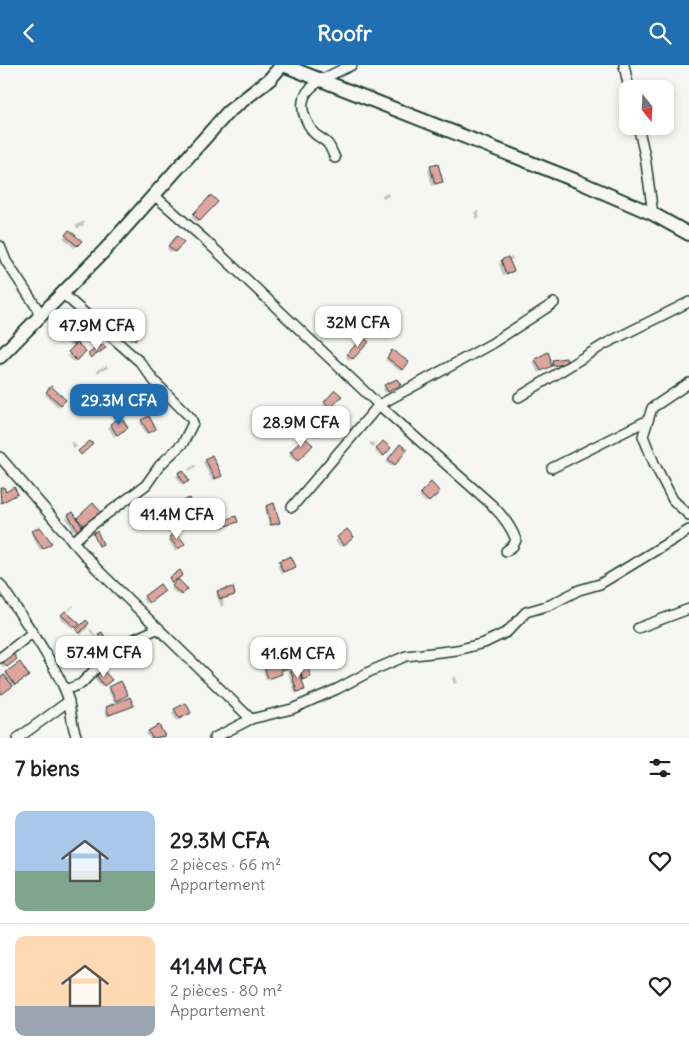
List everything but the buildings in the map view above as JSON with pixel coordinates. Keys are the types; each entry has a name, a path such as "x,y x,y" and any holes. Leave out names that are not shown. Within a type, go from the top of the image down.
{"street":[{"path":"0,357 105,250 228,113 270,79 283,65 551,170 653,213 689,234"},
{"path":"335,158 328,144 314,133 302,109 302,101 305,94 322,79 352,65"},
{"path":"624,65 627,80"},
{"path":"640,135 653,213"},
{"path":"154,195 205,240 379,405 476,489 502,515 516,540 513,546 506,551"},
{"path":"0,246 6,261 37,308 39,317"},
{"path":"62,293 140,362 155,382 191,418 192,423 183,443 160,465 146,485 92,525 73,542"},
{"path":"292,507 379,405 491,344 554,303"},
{"path":"519,397 605,344 689,303"},
{"path":"689,383 652,408 643,436 673,500 689,515"},
{"path":"552,468 648,420"},
{"path":"0,457 96,568 251,719"},
{"path":"214,738 251,719 292,709 337,689 370,671 406,656 457,651 484,643 507,632 526,613 550,605 579,590 600,584 689,530"},
{"path":"0,584 49,657 69,701 73,729 77,738"},
{"path":"638,628 689,609"},
{"path":"64,689 81,684 121,645 159,628"},
{"path":"0,658 32,633"},
{"path":"18,738 69,701"}]}
